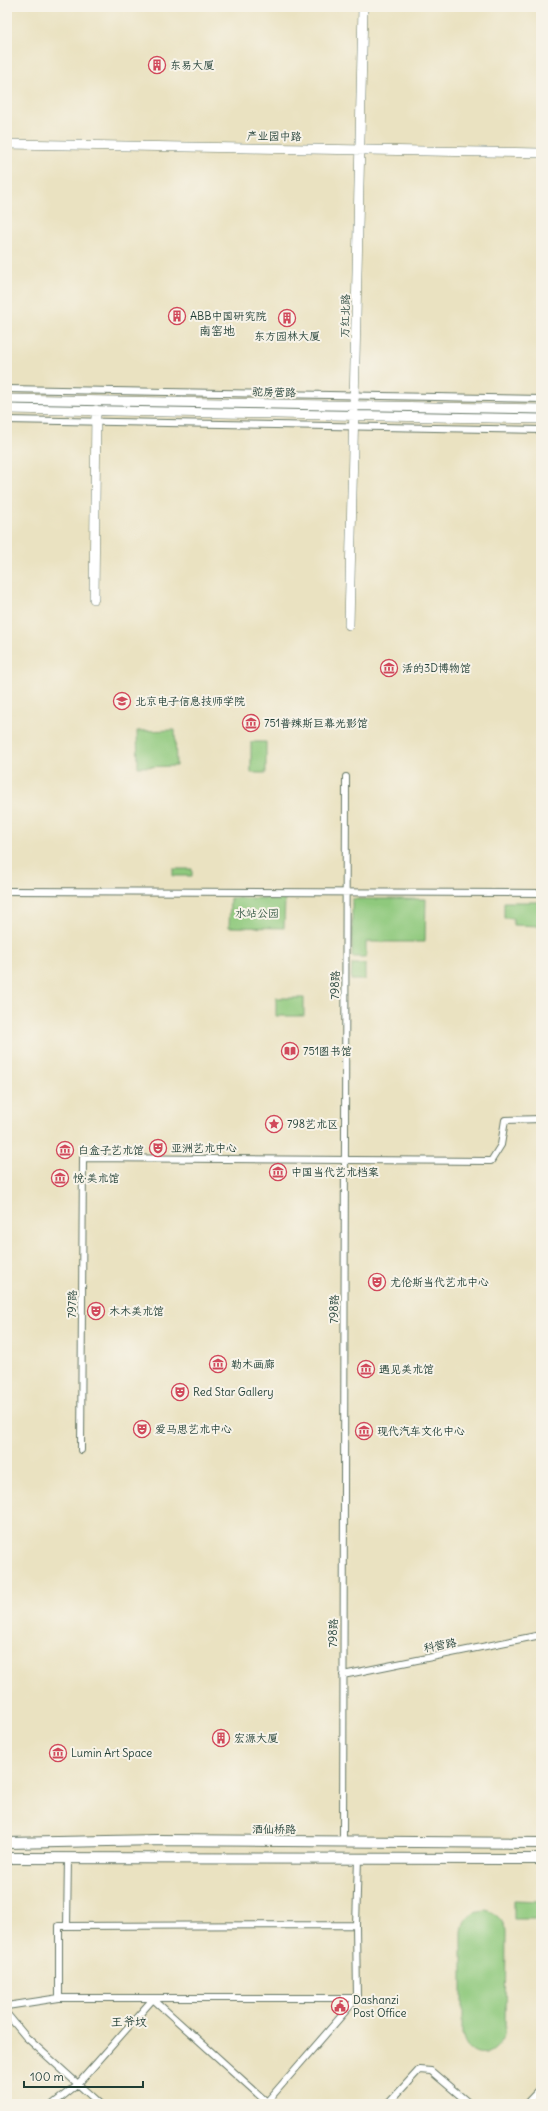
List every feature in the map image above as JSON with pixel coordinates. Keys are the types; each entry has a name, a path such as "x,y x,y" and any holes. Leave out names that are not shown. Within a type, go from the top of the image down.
{"main road":[{"name":"酒仙桥路","path":"7,1843 158,1840 541,1843"},
{"path":"7,1858 541,1859"}],"street":[{"name":"万红北路","path":"349,625 355,415 363,7"},
{"name":"产业园中路","path":"7,144 541,153"},
{"path":"7,388 541,398"},
{"name":"驼房营路","path":"7,398 541,409"},
{"name":"驼房营路","path":"7,409 541,419"},
{"path":"94,599 96,410"},
{"path":"7,420 541,430"},
{"name":"798路","path":"343,1841 346,777"},
{"path":"7,891 541,893"},
{"path":"345,1160 491,1161 502,1145 505,1120 541,1119"},
{"name":"797路","path":"80,1450 83,1158 345,1160"},
{"name":"科营路","path":"343,1674 541,1635"},
{"path":"67,1926 68,1858"},
{"path":"153,1999 267,2103 357,1998 356,1924 358,1858"},
{"path":"59,1998 59,1926 356,1924"},
{"path":"7,2006 59,1998 357,1998"},
{"path":"53,2104 78,2084 153,1999"},
{"path":"7,2014 26,2037 100,2104"},
{"path":"388,2104 419,2070 431,2071 470,2104"},
{"path":"526,2104 541,2088"}],"green space":[{"path":"175,730 176,766 138,767 137,731"},
{"path":"251,742 266,742 266,773 251,773"},
{"path":"173,869 192,869 192,876 173,876"},
{"name":"水站公园","path":"230,898 285,898 284,928 229,927"},
{"path":"352,899 426,899 425,942 366,942 366,957 352,957"},
{"path":"504,902 541,902 541,926 513,925 513,918 504,918"},
{"path":"352,964 365,964 365,980 351,980"},
{"path":"276,998 304,998 304,1016 276,1016"},
{"path":"514,1900 541,1901 541,1919 514,1919"},
{"path":"486,1910 499,1918 506,1931 505,2034 501,2043 495,2049 489,2053 482,2054 476,2053 470,2049 465,2043 462,2033 462,1931 464,1922 472,1913"}],"place":[{"name":"东易大厦","path":"157,65"},
{"name":"ABB中国研究院","path":"177,316"},
{"name":"东方园林大厦","path":"287,318"},
{"name":"活的3D博物馆","path":"389,668"},
{"name":"北京电子信息技师学院","path":"122,701"},
{"name":"751普辣斯巨幕光影馆","path":"251,723"},
{"name":"751图书馆","path":"290,1051"},
{"name":"798艺术区","path":"274,1124"},
{"name":"亚洲艺术中心","path":"158,1148"},
{"name":"白盒子艺术馆","path":"65,1150"},
{"name":"中国当代艺术档案","path":"278,1172"},
{"name":"悦·美术馆","path":"60,1178"},
{"name":"尤伦斯当代艺术中心","path":"377,1282"},
{"name":"木木美术馆","path":"96,1311"},
{"name":"勒木画廊","path":"218,1364"},
{"name":"遇见美术馆","path":"366,1369"},
{"name":"Red Star Gallery","path":"180,1392"},
{"name":"爱马思艺术中心","path":"142,1429"},
{"name":"现代汽车文化中心","path":"364,1431"},
{"name":"宏源大厦","path":"221,1738"},
{"name":"Lumin Art Space","path":"58,1753"},
{"name":"Dashanzi Post Office","path":"340,2006"}],"district":[{"name":"南窑地","path":"217,331"},
{"name":"王爷坟","path":"129,2022"}]}
